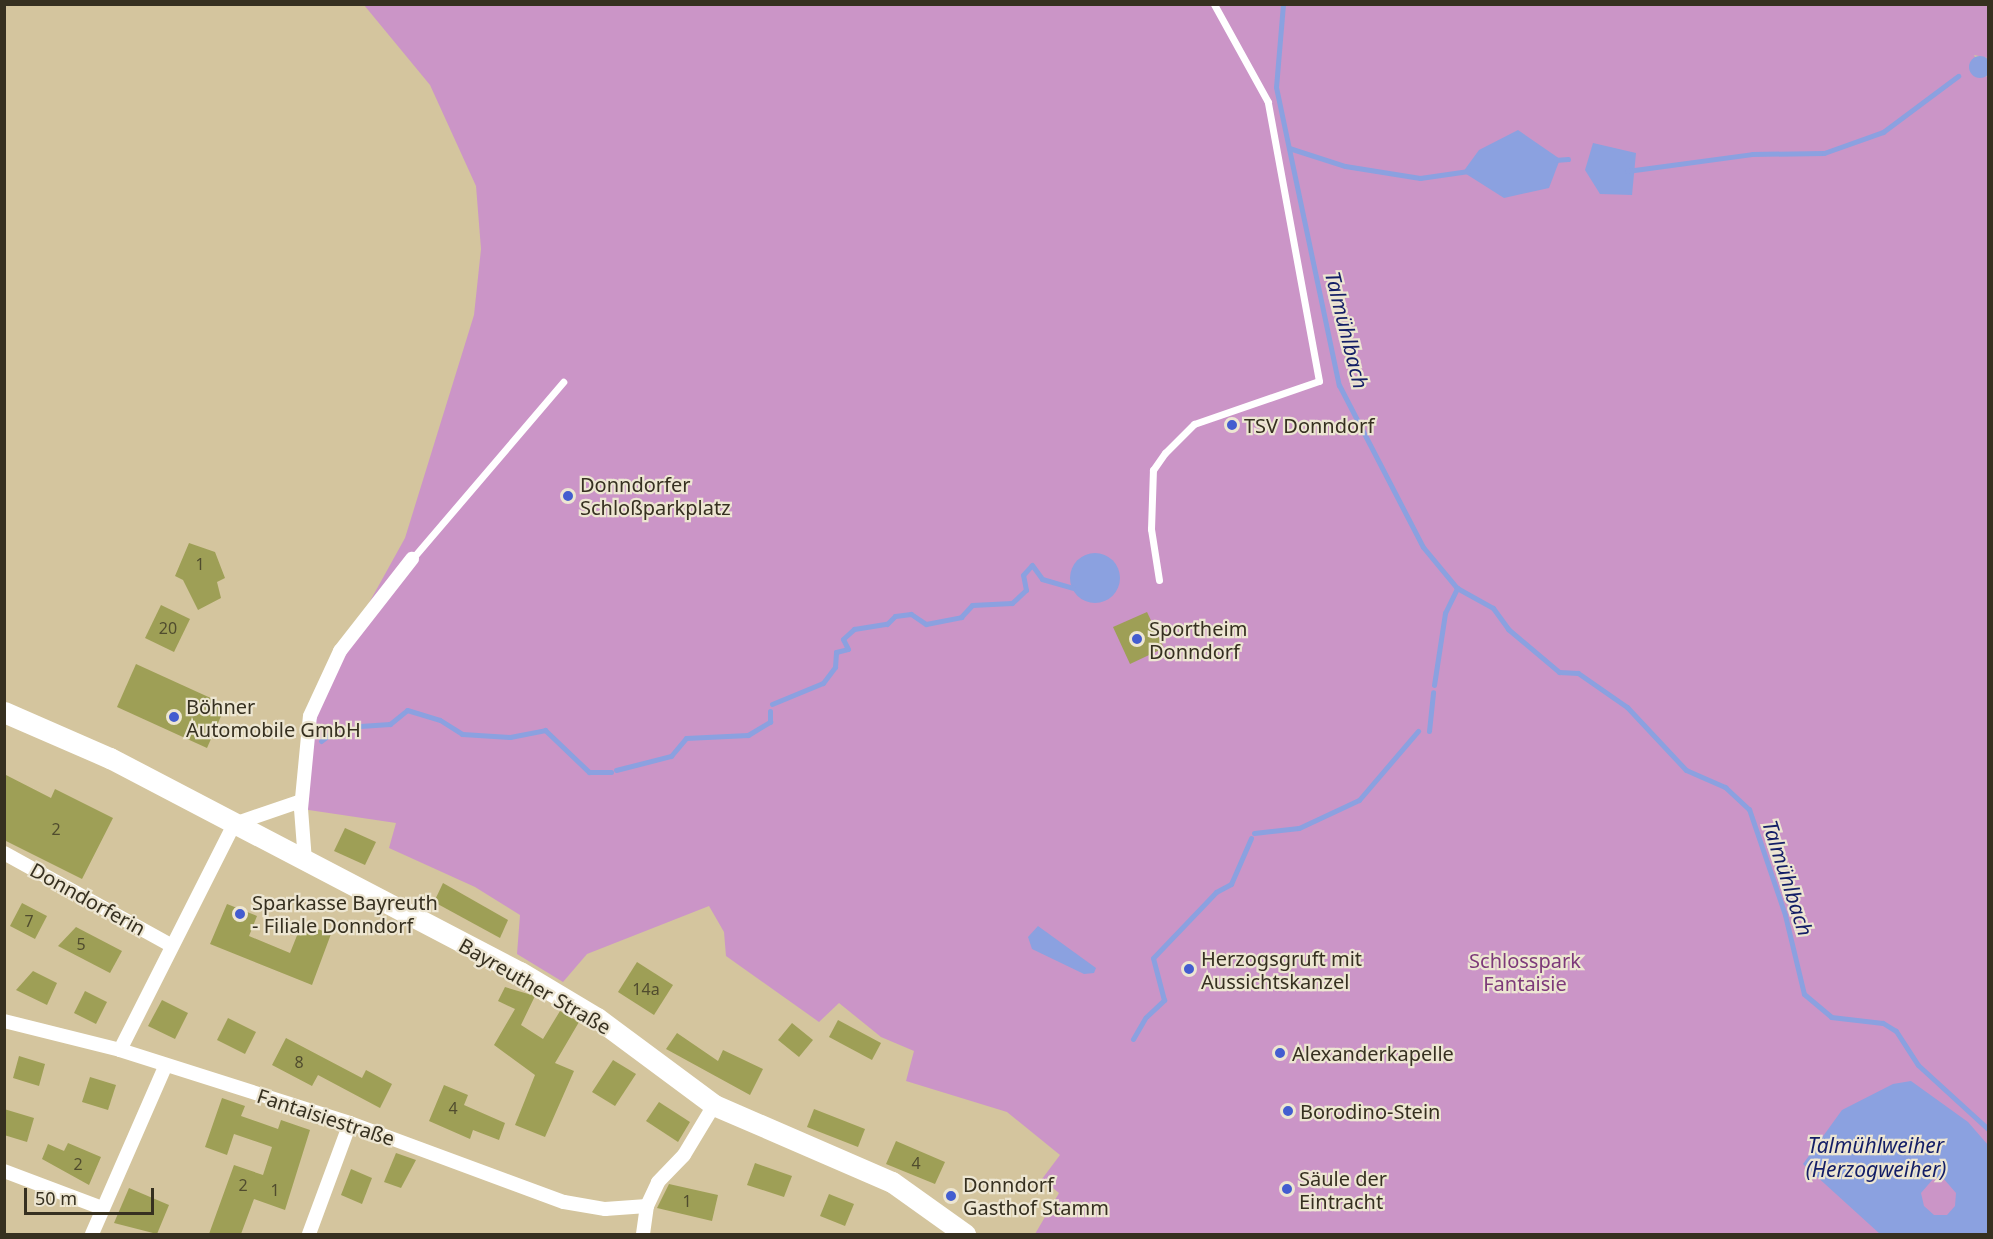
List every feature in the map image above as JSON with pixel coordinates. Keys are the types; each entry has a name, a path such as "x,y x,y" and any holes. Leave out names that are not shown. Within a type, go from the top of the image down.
{"main road":[{"name":"Bayreuther Straße","path":"4,712 29,722 234,824 597,1018 714,1105 892,1182 965,1234"}],"street":[{"path":"305,861 302,801 310,716 340,651 412,559"},
{"path":"120,1050 234,824 302,801"},
{"name":"Donndorferin","path":"4,853 171,945"},
{"name":"Fantaisiestraße","path":"4,1021 120,1050 350,1123 564,1202 605,1209 647,1206"},
{"path":"92,1234 166,1065"},
{"path":"643,1234 647,1206 714,1105"},
{"path":"309,1234 350,1123"},
{"path":"4,1171 102,1208"}],"lane":[{"path":"1159,580 1151,529 1153,470 1165,453 1194,424 1319,381 1268,102 1214,4"},
{"path":"412,559 563,382"}],"green space":[{"name":"Schlosspark Fantaisie","path":"364,5 1988,5 1988,58 1974,55 1988,79 1988,1234 1035,1234 1059,1193 1042,1179 1060,1155 1007,1112 906,1081 914,1051 881,1037 839,1003 819,1022 726,956 724,932 709,906 587,954 563,982 517,954 520,915 475,887 389,848 396,823 302,809 318,695 405,538 474,315 481,249 476,186 430,85"}],"water":[{"path":"1980,56 1988,59 1991,67 1988,75 1980,78 1972,75 1969,67 1972,59"},
{"path":"1518,130 1560,159 1549,188 1504,198 1463,172 1479,150"},
{"path":"1593,143 1636,153 1632,195 1600,194 1585,170"},
{"path":"1095,553 1109,557 1116,564 1120,578 1116,592 1109,599 1095,603 1081,599 1074,592 1070,578 1074,564 1081,557"},
{"path":"1038,926 1096,968 1094,973 1084,974 1032,949 1028,937"},
{"name":"Talmühlweiher (Herzogweiher)","path":"1911,1081 1968,1122 1988,1145 1988,1234 1880,1234 1803,1164 1842,1110 1893,1084","holes":["1934,1178 1943,1178 1956,1193 1955,1206 1947,1215 1934,1215 1924,1206 1921,1193"]}],"building":[{"path":"189,543 215,552 225,578 217,582 221,598 198,610 183,580 175,576"},
{"path":"161,605 190,619 174,652 145,638"},
{"path":"1147,612 1164,648 1130,664 1113,627"},
{"path":"136,664 226,705 207,748 117,707"},
{"path":"4,774 51,798 55,789 113,818 82,879 4,840"},
{"path":"345,828 376,842 365,865 334,851"},
{"path":"443,883 508,920 500,938 434,902"},
{"path":"22,903 47,916 35,939 10,926"},
{"path":"227,904 257,916 249,936 290,953 302,923 331,934 312,985 210,944"},
{"path":"76,927 122,951 110,973 58,946"},
{"path":"637,962 673,985 654,1015 618,992"},
{"path":"33,971 57,983 47,1005 16,990"},
{"path":"505,987 535,996 521,1025 543,1039 560,1011 579,1022 555,1063 574,1071 545,1137 515,1125 535,1075 494,1045 515,1009 498,1001"},
{"path":"85,991 107,1002 96,1024 74,1013"},
{"path":"162,1000 188,1013 175,1039 148,1026"},
{"path":"228,1018 256,1032 245,1054 217,1040"},
{"path":"838,1020 881,1043 872,1060 829,1037"},
{"path":"792,1023 813,1040 799,1057 778,1040"},
{"path":"677,1033 718,1061 723,1050 763,1069 750,1095 666,1049"},
{"path":"286,1038 362,1078 366,1070 392,1084 380,1108 318,1075 312,1086 272,1065"},
{"path":"19,1056 45,1064 39,1086 13,1078"},
{"path":"613,1060 636,1074 615,1106 592,1092"},
{"path":"90,1077 116,1085 108,1110 82,1102"},
{"path":"444,1085 468,1095 464,1105 505,1123 499,1140 473,1130 470,1139 429,1121"},
{"path":"222,1098 245,1106 241,1116 278,1129 281,1120 310,1130 285,1210 254,1199 241,1234 209,1234 234,1165 263,1175 272,1147 234,1134 227,1155 205,1147"},
{"path":"659,1102 690,1122 678,1142 646,1121"},
{"path":"4,1109 34,1118 27,1142 4,1135"},
{"path":"814,1109 865,1129 858,1147 807,1127"},
{"path":"896,1141 945,1162 935,1184 886,1164"},
{"path":"68,1143 101,1157 89,1185 42,1159 48,1144 64,1151"},
{"path":"396,1153 416,1160 401,1188 384,1182"},
{"path":"755,1163 792,1176 784,1197 747,1185"},
{"path":"351,1169 372,1178 362,1204 341,1195"},
{"path":"669,1184 718,1195 712,1221 657,1208"},
{"path":"129,1188 169,1205 157,1234 114,1223"},
{"path":"829,1194 854,1204 845,1226 820,1216"}],"waterway":[{"name":"Talmühlbach","path":"1283,4 1276,87 1339,385 1423,547 1457,588 1493,608 1508,629 1559,672 1578,673 1627,707 1686,770 1725,787 1749,809 1785,915 1804,994 1831,1017 1883,1023 1896,1031 1918,1065 1988,1129"},
{"path":"1627,171 1752,154 1824,153 1883,132 1958,76"},
{"path":"1289,148 1345,166 1420,178 1468,171"},
{"path":"1555,160 1568,159"},
{"path":"772,704 823,683 835,667 836,652 848,649 843,639 854,629 887,624 895,616 911,614 926,624 961,617 972,605 1012,603 1026,590 1023,575 1032,565 1042,579 1073,588"},
{"path":"1434,685 1445,613 1457,588"},
{"path":"1429,731 1433,692"},
{"path":"360,726 390,724 407,710 440,720 462,734 510,737 545,730 589,772 611,772"},
{"path":"616,770 671,756 686,738 748,735 770,722 770,711"},
{"path":"321,741 340,726"},
{"path":"1254,833 1299,828 1359,800 1418,731"},
{"path":"1146,1017 1164,1000 1153,958 1216,892 1231,884 1251,838"},
{"path":"1133,1039 1145,1018"}],"place":[{"name":"TSV Donndorf","path":"1232,425"},
{"name":"Donndorfer Schloßparkplatz","path":"568,496"},
{"name":"Sportheim Donndorf","path":"1137,639"},
{"name":"Böhner Automobile GmbH","path":"174,717"},
{"name":"Sparkasse Bayreuth - Filiale Donndorf","path":"240,914"},
{"name":"Herzogsgruft mit Aussichtskanzel","path":"1189,969"},
{"name":"Alexanderkapelle","path":"1280,1053"},
{"name":"Borodino-Stein","path":"1288,1111"},
{"name":"Säule der Eintracht","path":"1287,1189"},
{"name":"Donndorf Gasthof Stamm","path":"951,1196"}]}
